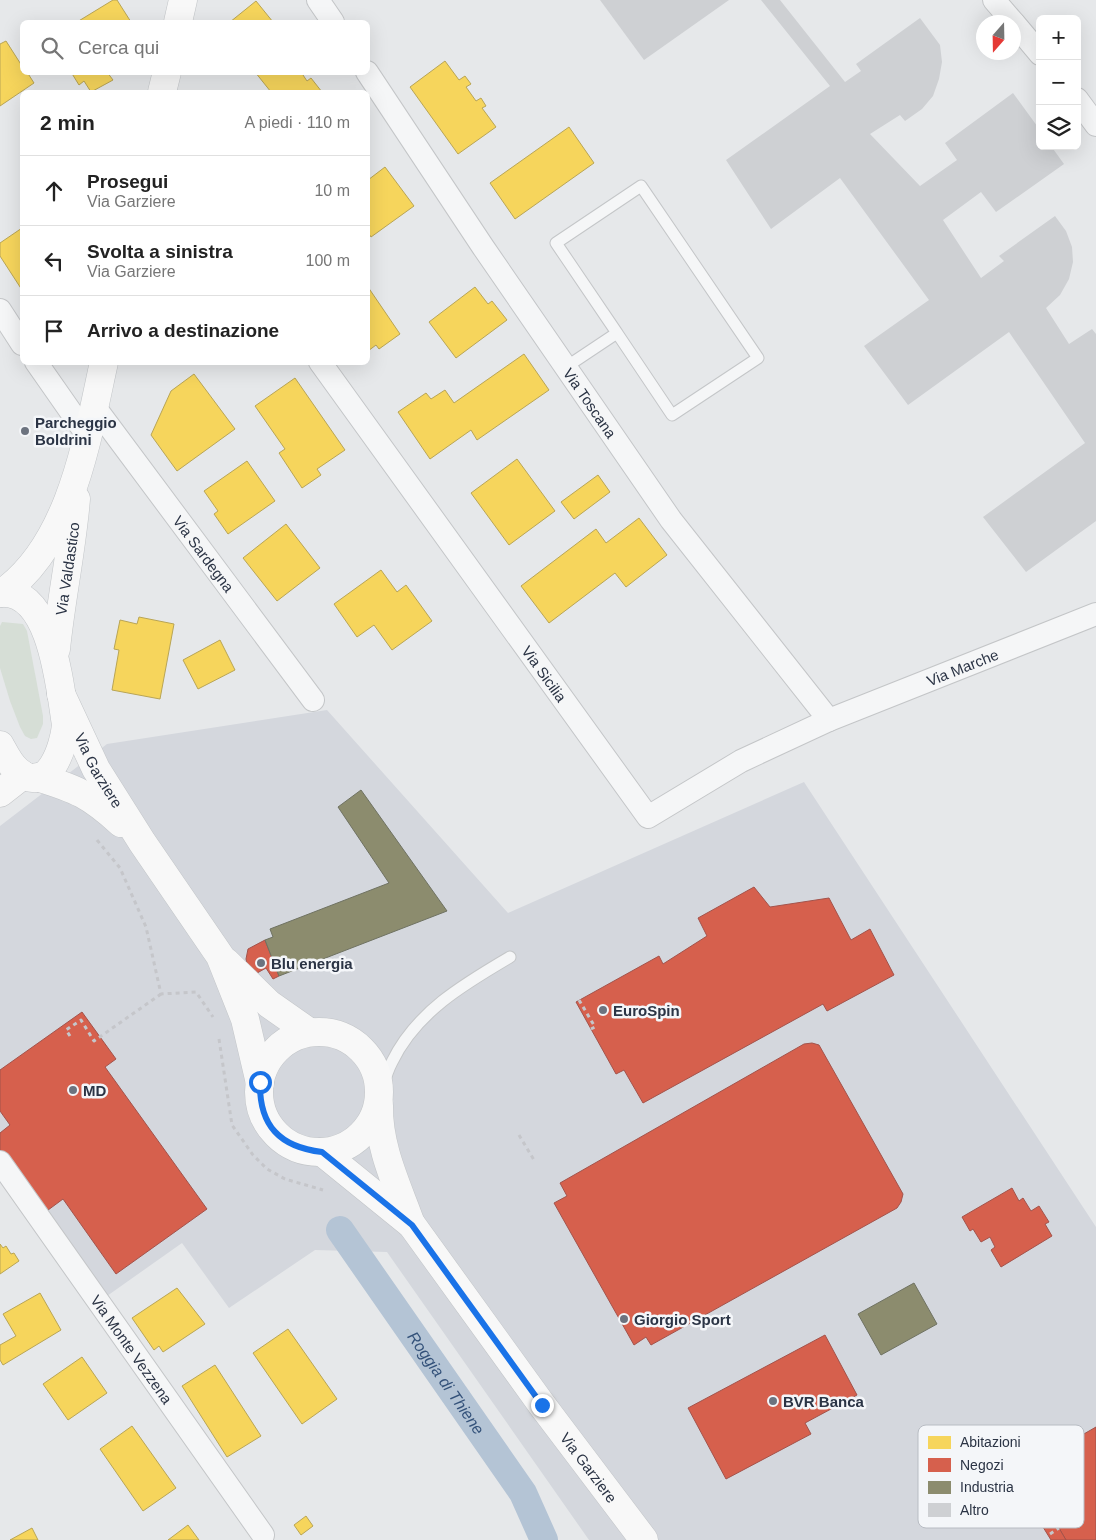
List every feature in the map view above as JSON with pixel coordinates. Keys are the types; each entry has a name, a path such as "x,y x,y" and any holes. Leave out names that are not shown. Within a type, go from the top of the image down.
{"main road":[{"path":"178,20 183,0"},
{"path":"162,90 166,75"},
{"name":"Via Valdastico","path":"55,666 59,616 72,547 79,470 103,365"},
{"name":"Via Valdastico","path":"1,593 27,572 53,534 79,470"},
{"path":"0,793 30,776 50,770 56,762 64,740 66,725 49,638 41,618 26,600 12,594 1,593"},
{"name":"Via Garziere","path":"61,694 96,768 142,842 220,956 269,1004 309,1032"},
{"path":"0,745 16,770 30,776"},
{"name":"Via Garziere","path":"30,776 75,788 99,804 142,842"},
{"name":"Via Garziere","path":"220,956 245,1019 260,1082 260,1100 265,1117 274,1132 288,1143 304,1150 322,1152 339,1149 354,1141 366,1129 375,1115 380,1098"},
{"name":"Via Garziere","path":"260,1082 263,1070 276,1049 296,1036 309,1032 331,1033 352,1041 368,1056 378,1076 380,1098 379,1126 387,1160 412,1225 542,1405 644,1540"},
{"name":"Via Garziere","path":"322,1152 412,1225"}],"street":[{"path":"318,0 332,20"},
{"path":"994,0 1006,15"},
{"path":"1021,32 1036,49"},
{"name":"Via Toscana","path":"369,75 671,520 830,720"},
{"path":"1081,104 1096,125"},
{"path":"0,310 20,341"},
{"path":"38,365 87,436"},
{"name":"Via Sicilia","path":"322,365 648,817 741,761 830,720"},
{"name":"Via Sardegna","path":"94,406 313,700"},
{"name":"Via Marche","path":"830,720 1096,614"},
{"name":"Via Monte Vezzena","path":"0,1162 263,1535"}],"lane":[{"path":"641,186 758,358 672,415 616,333 556,243 641,186"},
{"path":"566,367 616,333"},
{"path":"380,1098 392,1062 418,1022 468,982 510,957"}],"path":[{"path":"95,839 120,868 146,927 161,994"},
{"path":"70,1036 66,1030 81,1020 94,1041 161,994 196,992 217,1022"},
{"path":"579,1000 595,1027 591,1029"},
{"path":"218,1031 232,1125 253,1155 267,1169 285,1179 331,1193"},
{"path":"519,1135 534,1160"},
{"path":"1050,1534 1059,1528"}],"shaded area":[{"path":"2,622 23,624 27,631 43,716 43,724 37,738 31,739 25,736 20,727 0,668 0,626"},
{"path":"327,710 508,913 804,782 1096,1227 1096,1540 589,1540 387,1252 315,1250 229,1308 182,1243 107,1296 0,1146 0,826 107,744"}],"building: Abitazioni":[{"path":"113,0 117,0 130,20 80,20"},
{"path":"256,1 271,20 232,20"},
{"path":"6,41 20,63 20,75 29,75 34,83 24,90 20,90 20,92 0,106 0,44"},
{"path":"445,61 459,80 465,76 471,84 466,87 476,101 481,98 486,106 482,108 496,127 458,154 410,87"},
{"path":"73,75 109,75 113,80 95,90 90,90 84,81 79,85"},
{"path":"257,75 303,75 307,81 311,78 320,90 269,90"},
{"path":"569,127 594,163 515,219 490,183"},
{"path":"385,167 414,206 371,237 370,235 370,178"},
{"path":"20,229 20,287 0,256 0,243"},
{"path":"475,287 488,304 492,301 507,320 456,358 429,322"},
{"path":"370,290 400,334 379,349 376,345 370,350"},
{"path":"524,354 549,390 477,440 471,430 430,459 398,412 426,393 431,399 445,390 454,403"},
{"path":"194,374 235,429 177,471 151,435 171,391"},
{"path":"295,378 345,450 317,469 321,475 302,488 279,453 285,449 255,406"},
{"path":"517,459 555,511 509,545 471,493"},
{"path":"247,461 275,501 228,534 214,514 218,511 204,491"},
{"path":"598,475 610,492 574,519 561,502"},
{"path":"639,518 667,555 626,587 615,573 549,623 521,586 596,529 606,543"},
{"path":"286,524 320,568 277,601 243,558"},
{"path":"381,570 397,592 406,585 432,621 392,650 374,625 357,637 334,604"},
{"path":"139,617 174,624 160,699 112,690 119,650 114,649 120,620 137,624"},
{"path":"220,640 235,670 198,689 183,660"},
{"path":"0,1244 3,1248 6,1246 11,1254 14,1253 19,1261 0,1274"},
{"path":"177,1288 205,1324 163,1352 159,1346 154,1350 132,1318"},
{"path":"40,1293 61,1330 3,1365 0,1360 0,1345 16,1336 3,1314"},
{"path":"288,1329 337,1399 302,1424 253,1353"},
{"path":"82,1357 107,1393 68,1420 43,1384"},
{"path":"215,1365 261,1436 227,1457 182,1386"},
{"path":"132,1426 176,1488 143,1511 100,1449"},
{"path":"306,1516 313,1526 301,1535 294,1525"},
{"path":"188,1525 199,1540 168,1540"},
{"path":"32,1528 38,1540 10,1540"}],"building: Negozi":[{"path":"754,887 770,907 829,898 851,940 870,929 894,975 827,1011 823,1004 643,1103 624,1070 616,1074 576,1002 659,956 663,964 707,936 698,918"},
{"name":"Blu energia","path":"265,940 279,976 273,979 266,968 250,977 246,959 248,949"},
{"path":"82,1012 116,1059 105,1067 207,1209 116,1274 63,1199 44,1213 0,1156 0,1133 10,1125 0,1111 0,1070"},
{"path":"812,1043 819,1045 903,1194 901,1202 897,1208 651,1345 646,1337 634,1345 554,1203 567,1196 560,1183 804,1044"},
{"path":"1012,1188 1019,1201 1023,1198 1031,1211 1039,1206 1049,1222 1045,1224 1052,1236 1001,1267 991,1250 995,1247 990,1237 981,1242 973,1229 970,1231 962,1217"},
{"name":"BVR Banca","path":"825,1335 857,1395 805,1423 811,1434 726,1479 688,1408"},
{"path":"1096,1427 1096,1540 1066,1540 1059,1528 1084,1528 1084,1434"},
{"path":"1044,1528 1059,1528 1066,1540 1051,1540"}],"building: Industria":[{"path":"361,790 447,911 279,976 265,940 273,937 270,929 389,883 338,807"},
{"path":"914,1283 937,1324 881,1355 858,1314"}],"building: Altro":[{"path":"600,0 729,0 644,60"},
{"path":"761,0 780,0 845,82 861,71 856,64 920,18 940,45 942,62 933,96 922,109 905,121 900,115 870,134 920,186 957,160 945,143 1013,93 1036,125 1036,150 1054,150 1064,164 996,212 981,192 943,220 981,278 1004,261 999,256 1055,216 1066,231 1072,247 1073,262 1069,279 1060,295 1046,308 1069,344 1092,329 1096,334 1096,521 1026,572 983,517 1085,443 1009,332 908,405 864,346 929,300 840,178 771,229 726,160 830,86"}],"waterway":[{"name":"Roggia di Thiene","path":"340,1230 523,1493 544,1540"}],"place":[{"name":"Parcheggio Boldrini","path":"25,431"},
{"name":"Blu energia","path":"261,963"},
{"name":"EuroSpin","path":"603,1010"},
{"name":"MD","path":"73,1090"},
{"name":"Giorgio Sport","path":"624,1319"},
{"name":"BVR Banca","path":"773,1401"}],"route":[{"path":"260,1082 260,1100 265,1117 274,1132 288,1143 304,1150 322,1152 412,1225 542,1405"}]}
